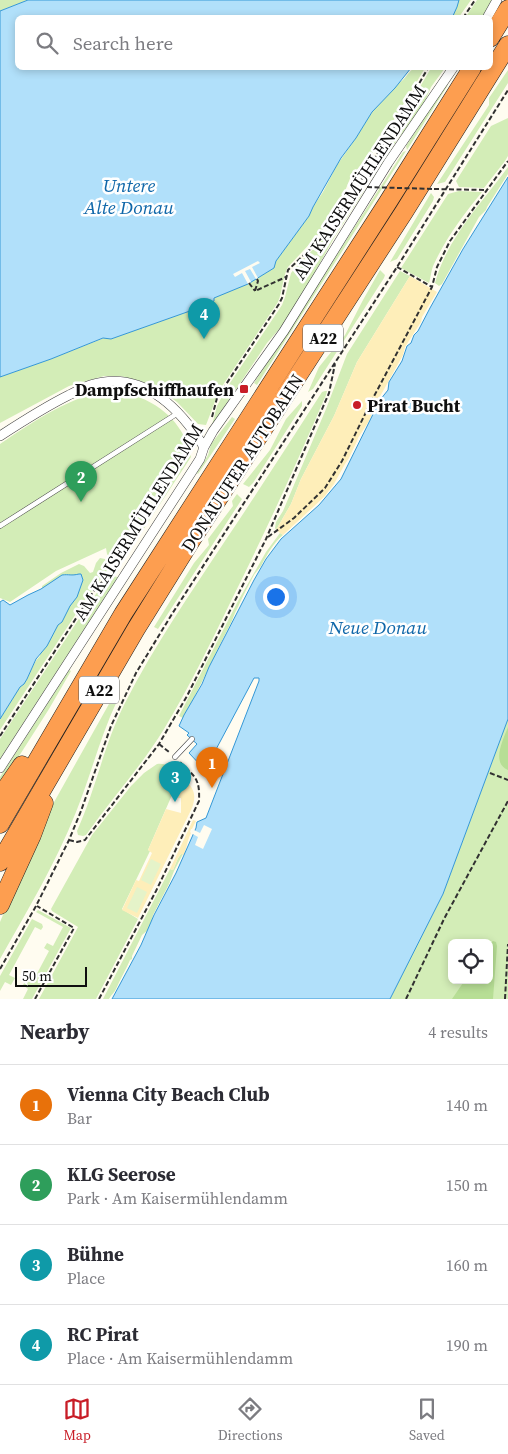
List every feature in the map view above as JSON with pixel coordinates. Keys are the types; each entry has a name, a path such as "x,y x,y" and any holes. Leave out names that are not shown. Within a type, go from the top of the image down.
{"highway":[{"path":"493,33 508,9"},
{"name":"DONAUUFER AUTOBAHN","path":"493,69 508,45"},
{"name":"DONAUUFER AUTOBAHN","path":"0,824 123,614 383,211 471,70"},
{"name":"DONAUUFER AUTOBAHN","path":"0,862 141,621 404,212 492,70"},
{"path":"0,797 16,773 56,727"},
{"path":"0,905 32,835 64,751"}],"street":[{"path":"489,15 498,0"},
{"name":"AM KAISERMÜHLENDAMM","path":"0,768 200,459 204,447 214,431 284,331 388,162 451,70"},
{"path":"0,436 49,405 90,385 114,381 135,384 149,389 166,400 179,412 204,447"}],"lane":[{"path":"0,526 179,412"},
{"path":"175,757 192,739"}],"path":[{"path":"465,15 475,0"},
{"path":"210,422 217,398 279,304 288,270 325,235 333,224 400,117 427,70"},
{"path":"0,970 36,906 68,840 81,811 111,726 136,674 172,614 397,267 508,90"},
{"path":"266,539 294,518 325,488 342,461 432,287 437,267 450,241 508,161"},
{"path":"367,187 487,190"},
{"path":"397,267 432,287"},
{"path":"255,291 286,276"},
{"path":"255,291 257,279"},
{"path":"249,283 255,291"},
{"path":"68,840 77,842 85,840 160,744 187,696 266,539 329,394 335,363"},
{"path":"0,736 95,589 114,571 120,570"},
{"path":"99,999 156,891 199,801 199,787 196,778 160,744"},
{"path":"490,773 508,780"},
{"path":"406,999 444,919 508,801"},
{"path":"35,999 74,928 36,906"},
{"path":"505,999 508,944"}],"green space":[{"path":"0,0 28,0 0,11"},
{"path":"459,0 471,0 460,15 447,15"},
{"path":"477,0 494,0 483,15 467,15"},
{"path":"424,70 377,148 351,176 335,216 288,267 278,302 219,391 206,425 198,424 177,402 153,385 121,376 104,376 69,386 0,423 0,377 104,338 111,339 204,306 214,301 213,298 248,284 274,268 276,261 309,216 337,165 372,112 411,71"},
{"path":"430,70 444,70 431,87 422,108 399,137 372,179 368,171 370,166 389,140"},
{"path":"508,70 508,83 445,182 437,184 489,105 489,98"},
{"path":"448,85 407,150 406,146 445,86"},
{"path":"508,118 508,156 505,161 484,188 459,187 456,181 491,126"},
{"path":"406,151 257,385 254,383 403,152"},
{"path":"508,167 508,174 486,210 479,217 442,284 439,286 435,283 440,267 456,236"},
{"path":"364,191 334,238 300,299 281,327 267,343 212,425 217,406 226,389 282,305 291,273 332,231 353,195 356,192"},
{"path":"459,191 482,192 444,245 433,266 429,283 401,268 448,194"},
{"path":"431,193 434,197 433,201 397,259 390,262"},
{"path":"380,270 385,275 384,278 313,389 308,392 319,367 345,335"},
{"path":"400,271 410,276 357,362 334,416 301,479 291,504 276,530 276,522 283,511 347,354"},
{"path":"112,389 132,394 160,408 183,434 191,457 118,568 107,554 106,548 56,571 10,602 0,598 0,444 53,410 82,397"},
{"path":"327,391 326,395 292,473 182,698 164,729 136,770 86,835 78,835 77,831 90,799 111,734 136,682 160,641 322,392"},
{"path":"302,401 302,406 253,483 249,487 243,484 270,450 286,419"},
{"path":"232,417 235,419 198,474 208,455 211,444"},
{"path":"237,494 242,499 158,629 154,627 194,563 209,545 208,539 233,506 232,501"},
{"path":"280,533 283,535 273,545 254,575 183,718 179,716 238,601 266,552"},
{"path":"100,558 105,559 109,568 85,600 0,730 0,719 40,656 42,586 79,564 84,566 90,573 93,572"},
{"path":"111,576 118,577 0,759 0,739 90,602"},
{"path":"69,670 71,671 49,709 0,786 0,777"},
{"path":"114,695 117,697 117,701 68,831 41,887 0,959 0,922 10,898 53,804"},
{"path":"508,719 508,999 390,999 443,894"},
{"path":"508,727 508,770 503,767 499,757 501,744"},
{"path":"157,764 168,765 177,772 164,786 172,795 148,850 150,851 122,909 138,919 96,999 39,999 78,927 51,909 92,835 131,786 144,773"},
{"path":"181,854 183,854 153,915 149,929 142,935 132,959 115,990 109,999 103,999 170,869 173,870"},
{"path":"151,859 161,864 151,885 141,880"},
{"path":"137,887 147,892 137,913 127,908"},
{"path":"38,910 71,928 32,999 23,999 28,989 23,985 26,980 32,983 49,951 44,948 47,943 53,946 63,927 36,912"},
{"path":"32,919 42,924 43,927 41,930 35,927 9,975 15,978 11,985 5,982 0,991 0,976"},
{"path":"493,941 496,942 493,999 452,999 462,984 493,984"}],"sand":[{"name":"Pirat Bucht","path":"410,276 437,292 405,347 403,355 377,402 369,421 334,484 324,497 283,535 276,530 291,504 301,479 334,416 357,362"},
{"path":"187,782 194,794 192,808 138,918 122,910 136,880 139,881 152,853 148,850 166,809 181,813 181,798 178,798 183,783"},
{"path":"193,820 196,821 191,829 184,855 181,854 178,858 173,870 170,869"}],"water":[{"name":"Untere Alte Donau","path":"28,0 459,0 453,15 15,15 15,70 409,70 372,112 341,158 309,216 276,261 274,268 248,284 214,298 214,301 204,306 111,339 103,338 0,377 0,11"},
{"name":"Neue Donau","path":"508,177 508,719 443,894 390,999 112,999 176,873 197,822 206,818 259,678 254,678 205,770 189,753 197,744 187,735 189,733 179,726 184,715 202,684 209,667 266,559 281,539 319,505 341,479 380,400 388,390 389,382 402,361 407,346 411,343 463,249"},
{"path":"81,574 83,580 77,597 62,622 58,625 47,646 36,659 24,684 20,687 0,719 0,602 3,600 10,605 41,589 62,575"}],"pier":[{"path":"258,261 260,263 252,267 258,278 256,279 250,269 245,271 251,282 248,284 242,273 235,277 233,274"},
{"path":"204,825 212,829 203,849 195,845 198,837 191,833 192,829 200,833"}],"place":[{"name":"RC Pirat","path":"204,339"},
{"name":"Dampfschiffhaufen","path":"244,389"},
{"name":"Pirat Bucht","path":"357,405"},
{"name":"KLG Seerose","path":"81,502"},
{"name":"Vienna City Beach Club","path":"212,788"},
{"name":"Bühne","path":"175,802"}]}
